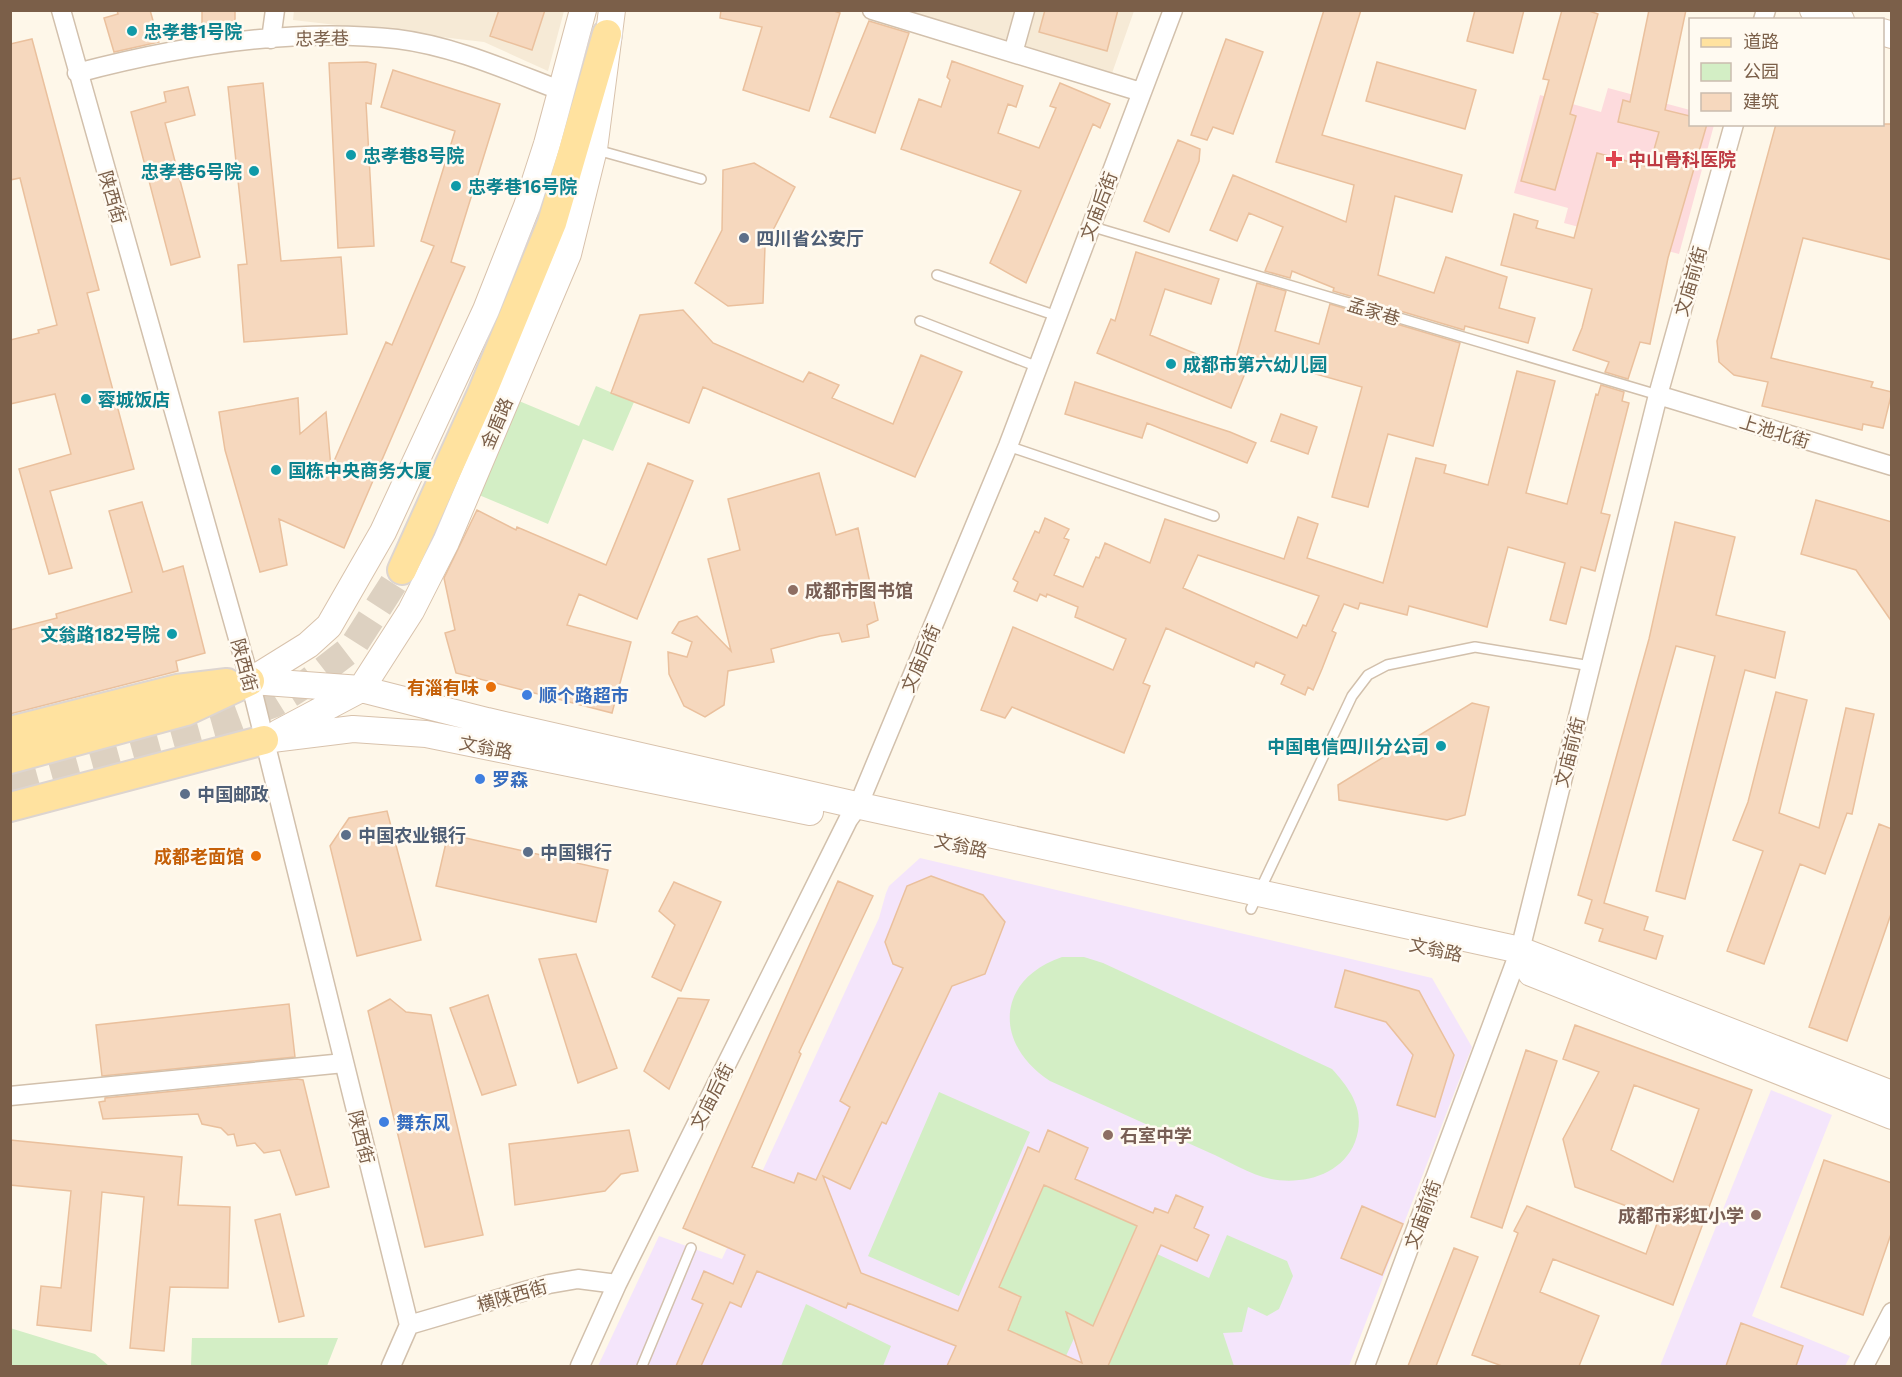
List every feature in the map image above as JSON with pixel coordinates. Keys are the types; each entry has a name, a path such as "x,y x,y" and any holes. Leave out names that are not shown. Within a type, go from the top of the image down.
{"main road":[{"path":"250,681 308,645 329,626 382,532 486,310 527,206 562,91 582,10"},
{"path":"1813,10 1835,18"},
{"name":"金盾路","path":"264,740 361,689 411,611 451,531 568,254 594,149 610,22"},
{"name":"金盾路","path":"402,570 482,393 552,224 610,22"},
{"name":"文翁路","path":"10,759 186,711 250,681"},
{"name":"文翁路","path":"10,731 177,689 250,681 361,689 853,813 1517,958 1892,1094"},
{"name":"文翁路","path":"10,807 264,740 353,729 426,734 853,813"},
{"name":"文翁路","path":"1517,958 1892,1116"}],"street":[{"name":"陕西街","path":"61,10 250,681 409,1325"},
{"path":"271,39 275,10"},
{"path":"872,10 1141,92"},
{"path":"1012,53 1025,10"},
{"name":"文庙后街","path":"580,1366 617,1284 853,813 1008,446 1173,10"},
{"name":"忠孝巷","path":"77,73 130,59 228,43 325,35 398,39 468,56 562,91"},
{"name":"文庙前街","path":"1365,1366 1517,958 1658,396 1733,126"},
{"name":"上池北街","path":"1658,396 1892,466"},
{"path":"10,1096 344,1063"},
{"name":"横陕西街","path":"409,1325 549,1284 578,1279 617,1284"},
{"path":"1864,1366 1892,1312"},
{"path":"391,1366 409,1325"}],"lane":[{"path":"594,149 701,179"},
{"name":"孟家巷","path":"1090,226 1658,396"},
{"path":"937,275 1056,316"},
{"path":"920,321 1038,367"},
{"path":"1008,446 1215,516"},
{"path":"1254,901 1352,696 1368,675 1387,665 1474,647 1590,666"},
{"path":"642,1366 691,1248"}],"shaded area":[{"path":"294,10 564,11 548,71 484,42 293,20"},
{"path":"888,11 1134,11 1111,76"},
{"name":"中山骨科医院","path":"1608,88 1689,110 1689,126 1714,126 1679,254 1564,223 1568,208 1514,193 1540,95 1601,112"},
{"name":"石室中学","path":"920,858 1432,978 1472,1047 1349,1366 598,1366 659,1236 722,1259 879,918 889,886"},
{"name":"成都市彩虹小学","path":"1771,1090 1832,1115 1752,1316 1850,1356 1845,1366 1660,1366"}],"green space":[{"path":"596,386 634,402 613,451 583,439 548,524 479,495 519,401 579,426"},
{"path":"1062,957 1084,957 1103,963 1332,1069 1346,1085 1358,1112 1358,1131 1349,1153 1331,1170 1308,1179 1271,1179 1247,1171 1050,1081 1032,1066 1019,1050 1012,1032 1010,1014 1014,997 1024,981 1040,967"},
{"path":"939,1092 1030,1132 959,1296 868,1256"},
{"path":"1047,1179 1070,1196 1137,1226 1093,1326 1073,1319 1070,1325 1076,1334 1066,1356 1002,1328 1012,1304 1018,1307 1021,1298 999,1287"},
{"path":"1227,1235 1287,1261 1293,1276 1279,1309 1267,1316 1248,1307 1242,1332 1223,1333 1234,1366 1108,1366 1157,1254 1209,1278"},
{"path":"806,1304 891,1346 883,1366 781,1366"},
{"path":"10,1328 95,1354 109,1366 11,1366"},
{"path":"192,1338 338,1338 327,1366 191,1366"}],"building":[{"name":"忠孝巷1号院","path":"117,10 150,10 159,42 114,52 104,18 118,14"},
{"path":"202,10 235,10 235,30 202,35"},
{"path":"499,10 545,10 532,50 490,36"},
{"path":"721,10 831,10 840,13 809,111 743,90 762,27 720,18"},
{"path":"1045,10 1118,10 1107,51 1039,32"},
{"path":"1324,10 1361,10 1322,135 1462,175 1452,212 1395,196 1378,275 1434,293 1446,257 1507,277 1499,308 1535,318 1528,343 1465,326 1464,330 1333,291 1334,288 1292,271 1290,278 1265,271 1283,227 1249,213 1237,241 1210,230 1233,175 1346,222 1354,185 1276,162"},
{"path":"1475,10 1524,10 1513,53 1467,41"},
{"path":"1562,10 1586,10 1598,14 1570,114 1576,116 1555,190 1521,181 1549,80 1543,79"},
{"path":"1649,10 1686,10 1665,110 1689,116 1689,126 1706,126 1668,258 1650,344 1640,342 1628,379 1605,372 1609,362 1573,350 1582,328 1592,289 1501,265 1514,214 1538,221 1536,228 1574,238 1597,153 1649,167 1659,132 1618,122 1623,100 1630,102"},
{"path":"869,21 909,33 875,133 830,117"},
{"path":"32,39 99,290 87,293 134,469 50,491 72,568 49,574 19,469 71,454 55,394 10,404 10,340 39,333 38,330 57,325 20,178 10,180 10,44"},
{"path":"1226,39 1263,52 1233,134 1213,127 1207,140 1191,135"},
{"path":"952,61 1023,86 1016,107 1008,104 998,133 1039,148 1056,108 1050,106 1060,83 1110,104 1100,128 1093,124 1026,283 990,263 1021,191 901,149 919,99 941,107 950,80 947,77"},
{"name":"忠孝巷8号院","path":"367,62 376,64 371,104 366,103 374,246 338,248 329,63"},
{"path":"1377,62 1476,90 1465,129 1366,101"},
{"path":"393,70 500,104 451,262 465,267 344,548 279,519 287,565 260,572 225,450 219,412 298,398 300,434 326,412 331,468 386,342 392,345 434,246 421,241 455,131 381,107"},
{"path":"263,83 281,261 341,257 347,334 244,342 238,265 247,264 228,87"},
{"path":"188,87 195,115 165,123 200,257 171,265 131,112 166,102 164,92"},
{"path":"1884,124 1892,124 1892,260 1803,238 1771,358 1873,382 1871,387 1892,392 1883,428 1863,424 1862,430 1762,406 1768,382 1734,375 1719,362 1717,341 1775,126 1884,126"},
{"path":"1178,140 1200,149 1199,161 1169,232 1144,221"},
{"name":"四川省公安厅","path":"754,163 795,187 765,246 763,303 728,306 695,283 722,230 723,170"},
{"path":"1136,252 1219,279 1211,304 1165,289 1150,335 1233,369 1257,283 1286,291 1275,331 1319,344 1330,304 1460,343 1433,446 1388,434 1368,507 1332,497 1362,387 1252,356 1231,408 1097,353 1111,319 1115,321"},
{"path":"683,310 713,343 803,382 809,372 839,385 832,398 893,424 921,355 962,372 915,477 703,387 689,423 611,393 640,315"},
{"path":"1517,371 1555,381 1526,493 1567,504 1596,394 1598,395 1601,385 1624,392 1622,401 1629,403 1601,513 1610,515 1595,571 1581,567 1566,624 1550,620 1565,563 1508,547 1487,627 1409,606 1407,615 1360,603 1358,609 1344,604 1332,631 1336,633 1313,690 1308,687 1305,695 1281,684 1285,675 1256,662 1254,667 1166,628 1143,683 1150,686 1124,753 1012,707 1005,718 981,710 1013,627 1113,670 1126,639 1075,617 1078,607 1047,594 1046,597 1040,594 1037,601 1014,591 1018,582 1013,579 1035,531 1039,533 1045,518 1069,529 1064,538 1069,540 1054,575 1083,587 1105,543 1150,563 1165,519 1284,559 1298,517 1318,524 1307,558 1383,583 1416,458 1446,465 1444,473 1488,485","holes":["1198,555 1319,596 1306,626 1303,625 1297,638 1183,588"]},
{"path":"1075,382 1230,432 1256,443 1247,463 1147,423 1142,438 1065,414"},
{"path":"1281,414 1317,427 1308,454 1271,441"},
{"path":"648,463 693,481 637,619 579,594 567,625 631,642 612,713 456,673 445,633 455,630 444,578 477,510 516,530 517,527 606,565"},
{"name":"成都市图书馆","path":"819,473 836,535 858,528 878,620 867,625 869,637 842,642 839,633 820,636 771,649 774,662 728,671 724,705 705,717 684,706 669,674 668,652 687,657 692,642 672,633 679,622 697,616 731,651 708,559 740,550 728,499"},
{"path":"1816,500 1892,522 1892,622 1856,570 1801,554"},
{"path":"142,502 163,572 183,566 205,653 176,661 178,671 10,714 10,630 57,618 56,614 132,592 109,511"},
{"path":"1675,522 1735,537 1716,615 1785,632 1775,678 1745,670 1685,899 1656,891 1715,656 1676,646 1604,903 1648,917 1644,930 1663,936 1656,959 1599,941 1603,929 1585,923 1592,900 1578,895 1649,639"},
{"path":"1776,692 1807,700 1779,813 1819,828 1846,708 1874,714 1852,814 1847,813 1825,874 1800,864 1764,964 1727,951 1763,851 1733,840 1748,802"},
{"name":"中国电信四川分公司","path":"1472,703 1489,707 1465,815 1447,820 1339,800 1338,785"},
{"path":"387,811 421,940 357,956 330,846 349,818"},
{"path":"1879,824 1892,829 1892,911 1847,1041 1809,1027"},
{"path":"448,834 608,870 596,922 436,886"},
{"path":"931,876 983,895 1005,922 985,974 952,986 886,1124 882,1122 850,1189 823,1176 861,1273 958,1311 1028,1147 1039,1152 1048,1130 1088,1148 1075,1179 1153,1213 1155,1208 1168,1213 1176,1195 1203,1207 1194,1228 1209,1235 1197,1261 1161,1245 1108,1366 947,1366 956,1346 848,1303 846,1308 757,1271 741,1307 730,1302 701,1366 676,1366 703,1304 692,1299 704,1271 733,1284 745,1255 683,1228 838,881 873,896 799,1052 801,1054 752,1167 794,1183 798,1173 816,1180 850,1107 840,1101 903,968 893,964 885,942 907,886","holes":["1044,1185 1137,1226 1093,1326 1066,1312 1082,1363 1008,1330 1021,1297 999,1287"]},
{"path":"674,882 721,902 681,991 652,977 675,925 659,911"},
{"path":"576,954 617,1068 578,1083 539,959"},
{"path":"1345,970 1419,991 1454,1055 1435,1117 1397,1105 1413,1055 1386,1022 1335,1007"},
{"path":"488,995 516,1085 482,1095 450,1008"},
{"path":"678,998 709,1000 669,1089 644,1071"},
{"path":"390,999 406,1012 431,1015 483,1235 425,1247 368,1011"},
{"path":"289,1004 295,1057 102,1076 96,1025"},
{"path":"1575,1025 1752,1090 1673,1305 1553,1259 1540,1292 1599,1316 1579,1366 1502,1366 1472,1355 1518,1233 1514,1231 1527,1206 1646,1254 1659,1218 1575,1187 1563,1139 1599,1072 1563,1059","holes":["1634,1085 1699,1109 1673,1182 1611,1150"]},
{"path":"1526,1050 1557,1061 1502,1228 1471,1217"},
{"path":"303,1080 329,1187 296,1195 280,1150 264,1153 255,1143 237,1146 234,1134 228,1135 221,1128 202,1124 198,1114 103,1119 99,1102 105,1101 105,1098"},
{"path":"629,1130 638,1171 621,1174 605,1191 515,1205 509,1144"},
{"path":"10,1140 182,1157 178,1205 230,1207 228,1288 170,1287 164,1351 130,1348 144,1197 102,1192 91,1331 37,1325 41,1286 61,1288 71,1191 10,1185"},
{"path":"1824,1160 1892,1183 1892,1231 1863,1315 1781,1287"},
{"path":"1362,1206 1403,1224 1382,1275 1341,1258"},
{"path":"280,1214 304,1316 279,1322 255,1220"},
{"path":"1454,1248 1478,1257 1436,1366 1408,1366"},
{"path":"1741,1323 1803,1346 1796,1366 1726,1366"}],"tunnel":[{"path":"10,782 213,726 275,703 307,683 352,648 402,570"}],"place":[{"name":"忠孝巷1号院","path":"132,31"},
{"name":"忠孝巷8号院","path":"351,155"},
{"name":"中山骨科医院","path":"1614,159"},
{"name":"忠孝巷6号院","path":"254,171"},
{"name":"忠孝巷16号院","path":"456,186"},
{"name":"四川省公安厅","path":"744,238"},
{"name":"成都市第六幼儿园","path":"1171,364"},
{"name":"蓉城饭店","path":"86,399"},
{"name":"国栋中央商务大厦","path":"276,470"},
{"name":"成都市图书馆","path":"793,590"},
{"name":"文翁路182号院","path":"172,634"},
{"name":"有淄有味","path":"491,687"},
{"name":"顺个路超市","path":"527,695"},
{"name":"中国电信四川分公司","path":"1441,746"},
{"name":"罗森","path":"480,779"},
{"name":"中国邮政","path":"185,794"},
{"name":"中国农业银行","path":"346,835"},
{"name":"中国银行","path":"528,852"},
{"name":"成都老面馆","path":"256,856"},
{"name":"舞东风","path":"384,1122"},
{"name":"石室中学","path":"1108,1135"},
{"name":"成都市彩虹小学","path":"1756,1215"}]}
